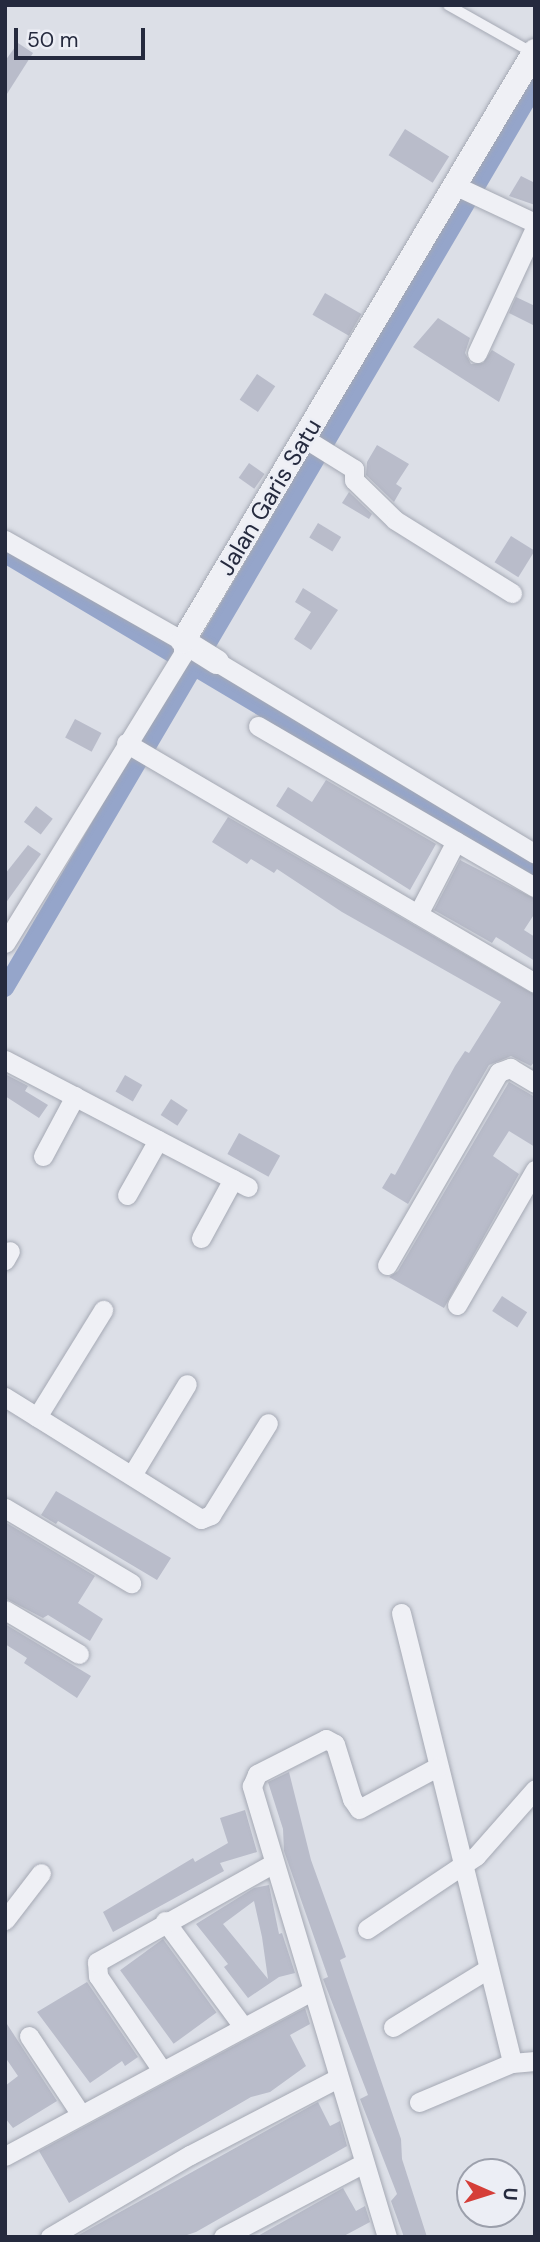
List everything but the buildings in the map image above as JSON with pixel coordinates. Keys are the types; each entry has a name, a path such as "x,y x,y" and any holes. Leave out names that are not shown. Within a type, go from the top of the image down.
{"street":[{"name":"Jalan Garis Satu","path":"5,943 130,746 304,438 459,187 534,52"},
{"path":"459,187 535,225 477,353"},
{"path":"304,438 354,469 354,480 395,520 512,593"},
{"path":"5,540 183,652 217,662 320,728 535,854"},
{"path":"258,726 535,887"},
{"path":"130,746 535,984"},
{"path":"418,914 456,841"},
{"path":"5,1060 241,1183 201,1238"},
{"path":"387,1265 499,1072 510,1068 535,1083"},
{"path":"43,1156 75,1096"},
{"path":"127,1195 158,1140"},
{"path":"457,1305 535,1170"},
{"path":"37,1417 103,1310"},
{"path":"132,1475 187,1384"},
{"path":"5,1397 205,1519 268,1423"},
{"path":"5,1508 131,1583"},
{"path":"5,1610 79,1654"},
{"path":"401,1614 486,1970 512,2063"},
{"path":"387,2237 272,1864 251,1786 257,1773 320,1740 330,1740 359,1809 437,1767"},
{"path":"367,1929 463,1867 491,1843 535,1790"},
{"path":"161,2069 96,1970 108,1955 272,1864"},
{"path":"6,1922 41,1873"},
{"path":"165,1921 242,2025"},
{"path":"393,2027 486,1970"},
{"path":"6,2154 242,2025 311,1991"},
{"path":"29,2036 80,2113"},
{"path":"419,2102 512,2063 535,2061"},
{"path":"50,2237 190,2155 338,2078"},
{"path":"223,2237 364,2163"}],"lane":[{"path":"448,5 534,52"}],"waterway":[{"path":"5,988 535,86"},
{"path":"5,554 535,870"}]}
